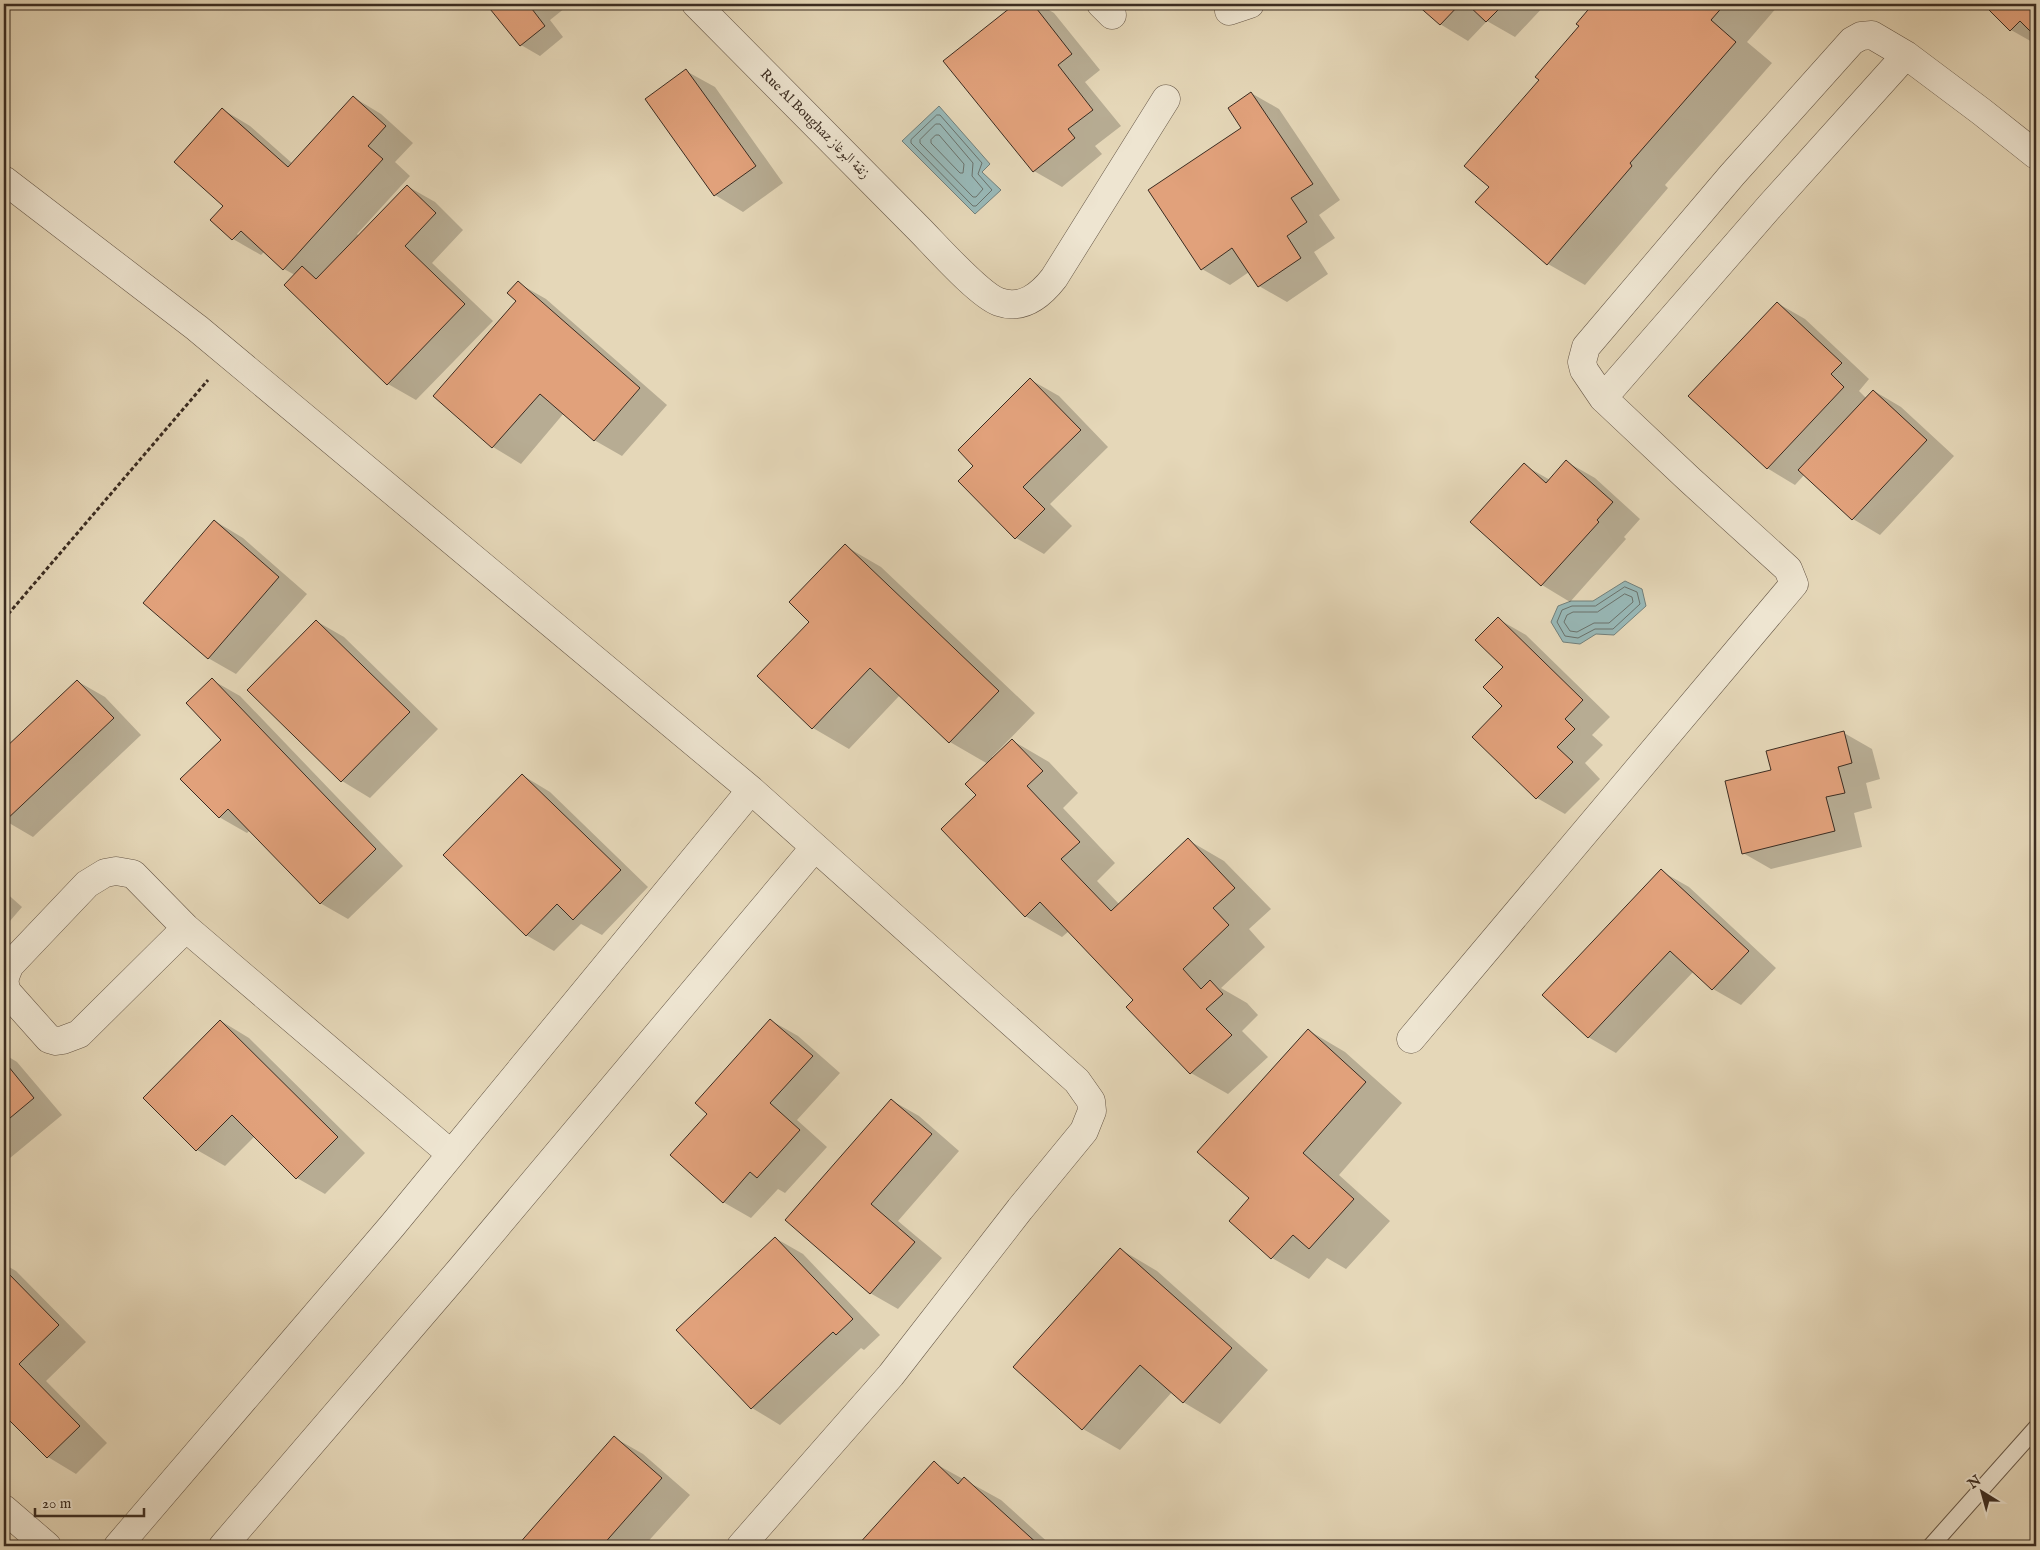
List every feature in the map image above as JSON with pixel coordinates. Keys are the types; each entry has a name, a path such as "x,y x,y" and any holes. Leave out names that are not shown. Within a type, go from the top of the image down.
{"street":[{"name":"Rue Al Boughaz زنقة البوغاز","path":"696,4 935,245 985,294 998,302 1015,305 1030,300 1044,291 1166,99"},
{"path":"1411,1039 1794,584 1788,569 1603,398 1584,370 1582,362 1586,347 1739,168 1856,38 1867,34 1872,35 1906,55 1982,112 2036,156"},
{"path":"1603,398 1770,206 1906,55"},
{"path":"4,180 197,328 751,790 1077,1081 1091,1100 1092,1111 1084,1131 1020,1209 891,1375 742,1546"},
{"path":"118,1546 451,1154 751,790"},
{"path":"223,1546 460,1270 816,847"},
{"path":"186,928 73,1038 56,1041 49,1039 4,986 4,979 10,966 87,884 106,873 116,871 133,874 186,928 451,1154"},
{"path":"4,1509 47,1546"}],"lane":[{"path":"1931,1546 2036,1428"}],"path":[{"path":"4,619 230,355"}],"water":[{"path":"939,106 990,164 982,172 1001,190 975,214 902,141"},
{"path":"1625,581 1642,589 1646,606 1614,635 1596,634 1580,644 1563,642 1551,622 1558,606 1571,601 1593,601"}],"building":[{"path":"486,4 539,4 532,9 545,26 520,46"},
{"path":"1015,4 1033,4 1072,54 1058,65 1093,110 1068,129 1075,138 1033,172 943,61"},
{"path":"1416,4 1460,4 1440,25"},
{"path":"1467,4 1504,4 1486,22"},
{"path":"1593,4 1725,4 1711,20 1736,42 1630,163 1632,166 1547,265 1475,202 1489,187 1464,166 1539,80 1535,77 1579,26 1576,24"},
{"path":"1994,4 2036,4 2036,37 2020,21 2010,31 1988,9"},
{"path":"686,69 756,166 714,196 645,99"},
{"path":"1251,92 1313,184 1291,198 1307,222 1287,236 1301,258 1258,287 1232,248 1201,270 1148,190 1241,128 1228,108"},
{"path":"353,96 386,126 368,146 383,159 283,270 241,231 232,240 210,220 223,206 174,162 222,108 288,167"},
{"path":"407,185 436,213 405,246 465,304 387,385 284,285 302,266 316,279"},
{"path":"518,281 640,388 594,441 540,394 492,448 433,396 516,301 507,293"},
{"path":"1777,302 1842,363 1831,374 1844,387 1767,469 1688,396"},
{"path":"1030,378 1081,430 1023,487 1045,509 1015,539 958,481 973,466 958,450"},
{"path":"1873,390 1927,440 1852,520 1798,470"},
{"path":"1566,460 1613,502 1597,520 1599,522 1541,586 1470,522 1524,463 1546,483"},
{"path":"214,520 279,577 208,659 143,603"},
{"path":"845,544 999,691 949,743 870,668 812,729 757,676 809,622 789,602"},
{"path":"1498,617 1583,700 1565,719 1575,729 1557,747 1573,762 1536,799 1472,737 1502,706 1483,687 1503,667 1475,640"},
{"path":"316,620 410,712 341,782 247,690"},
{"path":"212,678 376,849 320,904 228,809 219,818 180,779 221,740 186,703"},
{"path":"77,680 114,718 4,822 4,749"},
{"path":"1844,731 1852,763 1838,767 1845,793 1826,797 1835,831 1742,854 1725,781 1771,770 1766,751"},
{"path":"1012,739 1043,771 1027,786 1080,842 1061,859 1111,911 1188,838 1235,888 1213,908 1229,925 1183,969 1201,989 1210,980 1223,994 1206,1009 1232,1035 1190,1074 1126,1007 1133,1000 1040,902 1025,917 941,829 976,795 965,784"},
{"path":"522,774 621,870 573,920 557,904 526,936 443,855"},
{"path":"1661,869 1749,951 1712,990 1670,951 1588,1038 1542,995"},
{"path":"770,1019 813,1056 770,1103 800,1130 757,1178 750,1172 723,1203 670,1155 707,1114 695,1103"},
{"path":"220,1020 338,1137 296,1179 232,1115 196,1151 143,1098"},
{"path":"1308,1029 1366,1082 1303,1153 1354,1199 1309,1249 1293,1235 1271,1259 1229,1221 1249,1198 1197,1152"},
{"path":"4,1061 34,1098 4,1123"},
{"path":"891,1099 932,1134 871,1204 915,1242 870,1294 785,1220"},
{"path":"775,1237 853,1319 836,1335 833,1332 751,1409 676,1330"},
{"path":"1120,1248 1232,1348 1183,1403 1140,1365 1082,1430 1013,1367"},
{"path":"4,1269 59,1325 19,1364 80,1426 47,1458 4,1415"},
{"path":"614,1436 662,1478 602,1546 517,1546"},
{"path":"934,1461 958,1484 964,1477 1040,1546 857,1546"}]}
